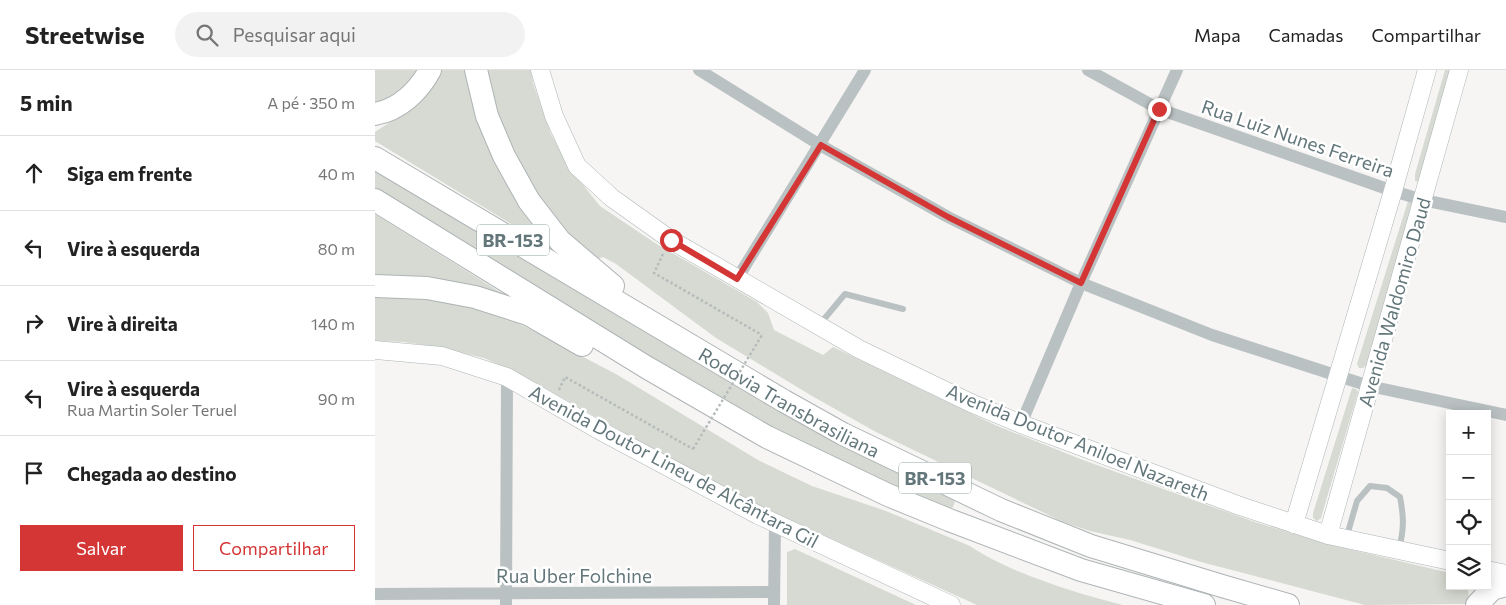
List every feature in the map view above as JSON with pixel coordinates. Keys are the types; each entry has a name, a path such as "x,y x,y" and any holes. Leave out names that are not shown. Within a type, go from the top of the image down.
{"highway":[{"path":"375,114 403,102 423,82 430,70"},
{"path":"477,70 487,116 504,156 529,201 560,241 601,277 636,303 651,322"},
{"name":"Rodovia Transbrasiliana","path":"375,158 843,434 1001,510 1091,546 1288,605"},
{"name":"Rodovia Transbrasiliana","path":"375,200 646,367 767,437 888,494 949,520 1081,570 1205,605"},
{"path":"375,286 427,288 475,297 528,314 591,350 646,367"},
{"path":"1081,570 1099,588 1146,605"},
{"path":"1475,605 1492,590 1506,584"},
{"path":"1473,590 1475,605"}],"main road":[{"name":"Avenida Doutor Aniloel Nazareth","path":"540,70 554,116 577,166 612,198 671,240 868,353 971,403 1021,424 1240,506 1328,535 1446,560"},
{"name":"Avenida Waldomiro Daud","path":"1294,524 1427,70"},
{"name":"Avenida Waldomiro Daud","path":"1328,535 1459,70"},
{"name":"Avenida Doutor Lineu de Alcântara Gil","path":"375,350 442,356 507,377 597,429 775,524 951,605"},
{"path":"1491,571 1506,574"}],"street":[{"path":"699,70 821,145 948,217 1081,283 1212,334 1369,386 1506,415"},
{"path":"737,279 821,145 865,70"},
{"name":"Rua Luiz Nunes Ferreira","path":"1087,70 1159,109 1393,191 1423,200 1506,217"},
{"path":"1021,424 1081,283 1177,70"},
{"path":"506,599 507,377"},
{"path":"774,598 775,524"},
{"name":"Rua Uber Folchine","path":"375,594 484,594 506,599 526,594 774,598"}],"lane":[{"path":"819,325 845,294 903,309"},
{"path":"1346,539 1357,501 1370,486 1387,488 1399,497 1404,514 1404,528 1399,550"}],"path":[{"path":"565,377 693,449 762,335 654,273 671,240"}],"shaded area":[{"path":"375,70 419,70 405,91 375,106"},
{"path":"440,70 471,70 562,255 375,141 375,132 422,99 436,81"},
{"path":"483,70 531,70 533,83 551,134 571,170 600,206 655,243 757,302 768,313 774,330 823,355 833,347 995,425 1083,460 1252,521 1323,543 1446,572 1446,590 1468,590 1469,595 1466,604 1365,605 1201,562 1063,522 876,432 716,338 616,264 603,257 598,259 565,232 511,159"},
{"path":"1445,70 1454,70 1420,182 1415,181 1415,174"},
{"path":"375,166 703,366 811,428 952,499 955,502 951,511 817,454 680,377 375,190"},
{"path":"1408,201 1412,202 1414,207 1367,365 1359,368 1357,364"},
{"path":"375,214 516,302 375,281"},
{"path":"375,293 388,293 476,307 510,319 616,374 758,460 812,486 886,511 970,546 1004,565 1043,581 1084,595 1123,605 977,605 772,512 672,460 526,377 484,358 437,347 404,342 375,341"},
{"path":"1352,388 1358,392 1321,518 1317,521 1313,518 1313,513"},
{"path":"795,549 916,605 787,605 787,552"}],"route":[{"path":"671,240 737,279 821,145 948,217 1081,283 1159,109"}]}
